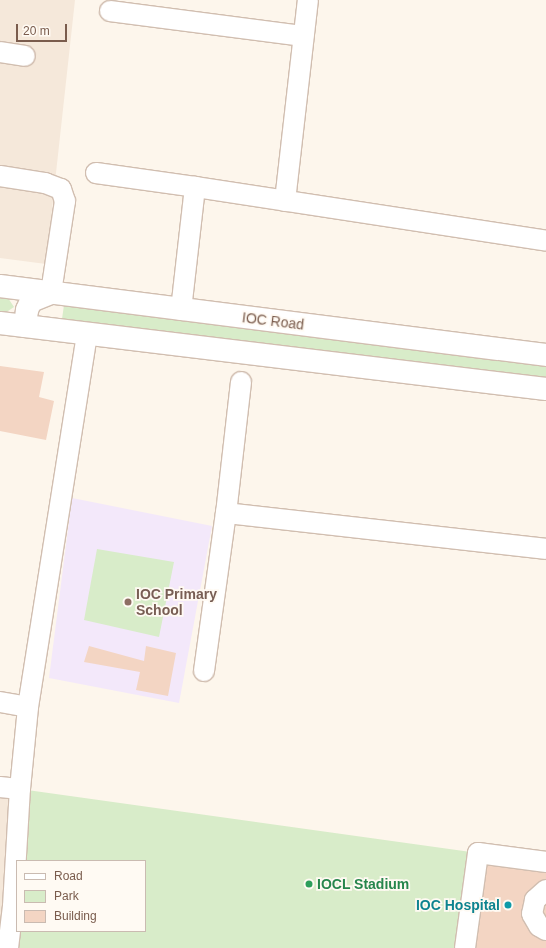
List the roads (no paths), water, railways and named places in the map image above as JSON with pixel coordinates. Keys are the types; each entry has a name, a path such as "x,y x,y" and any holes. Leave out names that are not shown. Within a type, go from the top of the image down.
{"street":[{"path":"284,201 308,0"},
{"path":"110,11 303,36"},
{"path":"0,52 25,56"},
{"path":"96,173 546,241"},
{"path":"0,176 45,183 61,189 65,201 51,293 31,301 27,310 25,326"},
{"path":"181,310 195,187"},
{"name":"IOC Road","path":"0,286 546,355"},
{"path":"0,323 546,389"},
{"path":"6,943 13,906 20,789 28,707 87,334"},
{"path":"204,671 226,513 241,382"},
{"path":"226,513 546,549"},
{"path":"0,702 28,707"},
{"path":"0,787 20,789"},
{"path":"465,948 478,852 546,862"},
{"path":"546,890 535,900 532,914 539,926 546,930"}],"place":[{"name":"IOC Primary School","path":"128,602"},
{"name":"IOCL Stadium","path":"309,884"},
{"name":"IOC Hospital","path":"508,905"}]}
